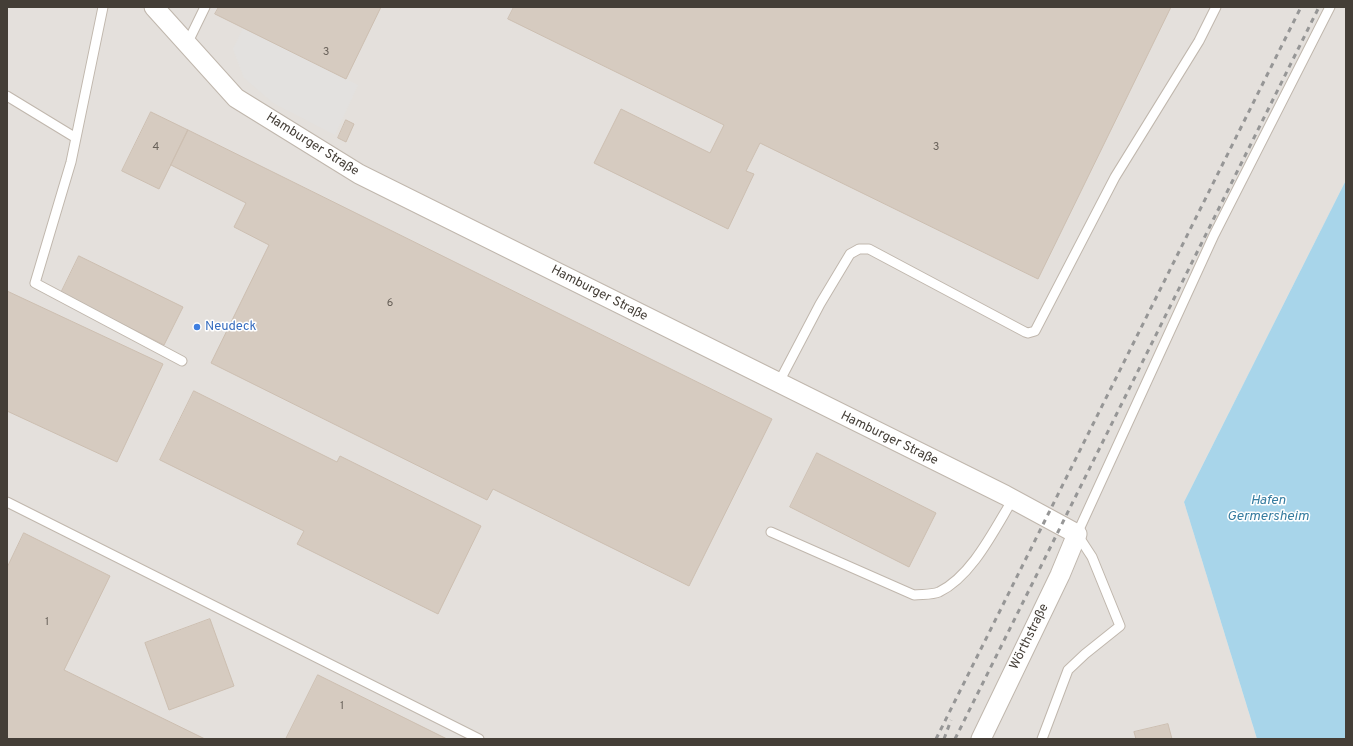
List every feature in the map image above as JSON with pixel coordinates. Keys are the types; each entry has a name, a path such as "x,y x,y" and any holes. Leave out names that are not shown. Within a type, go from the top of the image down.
{"street":[{"name":"Hamburger Straße","path":"154,7 236,98 359,174 778,384 1013,499 1077,534"},
{"name":"Wörthstraße","path":"981,739 1054,587 1077,534"}],"lane":[{"path":"103,7 71,162 35,283 182,362"},
{"path":"187,44 205,7"},
{"path":"778,384 820,304 850,254 859,249 869,249 1025,332 1028,333 1035,331 1115,177 1199,41 1216,7"},
{"path":"1042,739 1068,670 1085,654 1120,626 1092,557 1077,534 1214,235 1330,7"},
{"path":"7,96 76,138"},
{"path":"771,532 914,595 938,593 957,580 983,549 1013,499"},
{"path":"7,502 479,739"}],"shaded area":[{"name":"Hafen Germersheim","path":"7,7 1346,7 1346,180 1184,502 1257,739 7,739"},
{"path":"243,28 358,85 335,135 273,103 244,78 233,49"}],"water":[{"name":"Hafen Germersheim","path":"1346,180 1346,739 1257,739 1184,502"}],"building":[{"path":"219,7 381,7 346,79 215,14"},
{"path":"514,7 1171,7 1038,279 760,143 746,171 754,174 728,229 594,163 621,109 710,153 724,125 508,19"},
{"path":"151,112 188,130 159,189 122,171"},
{"path":"346,120 354,124 346,142 338,138"},
{"path":"188,130 772,419 689,586 493,489 487,500 211,363 269,245 234,227 246,203 171,165"},
{"path":"79,256 183,307 164,345 61,293"},
{"path":"7,291 163,364 117,462 7,411"},
{"path":"194,391 337,462 340,456 481,526 438,614 297,544 304,531 160,460"},
{"path":"817,453 936,513 909,567 790,507"},
{"path":"24,533 110,576 64,670 205,739 7,739 7,568"},
{"path":"210,619 234,686 169,710 145,643"},
{"path":"318,675 447,739 286,739"},
{"path":"1168,724 1172,739 1136,739 1134,732"}],"railway":[{"path":"936,739 1301,7"},
{"path":"955,739 1319,7"},
{"path":"944,739 951,720"}],"place":[{"name":"Neudeck","path":"197,327"}]}
